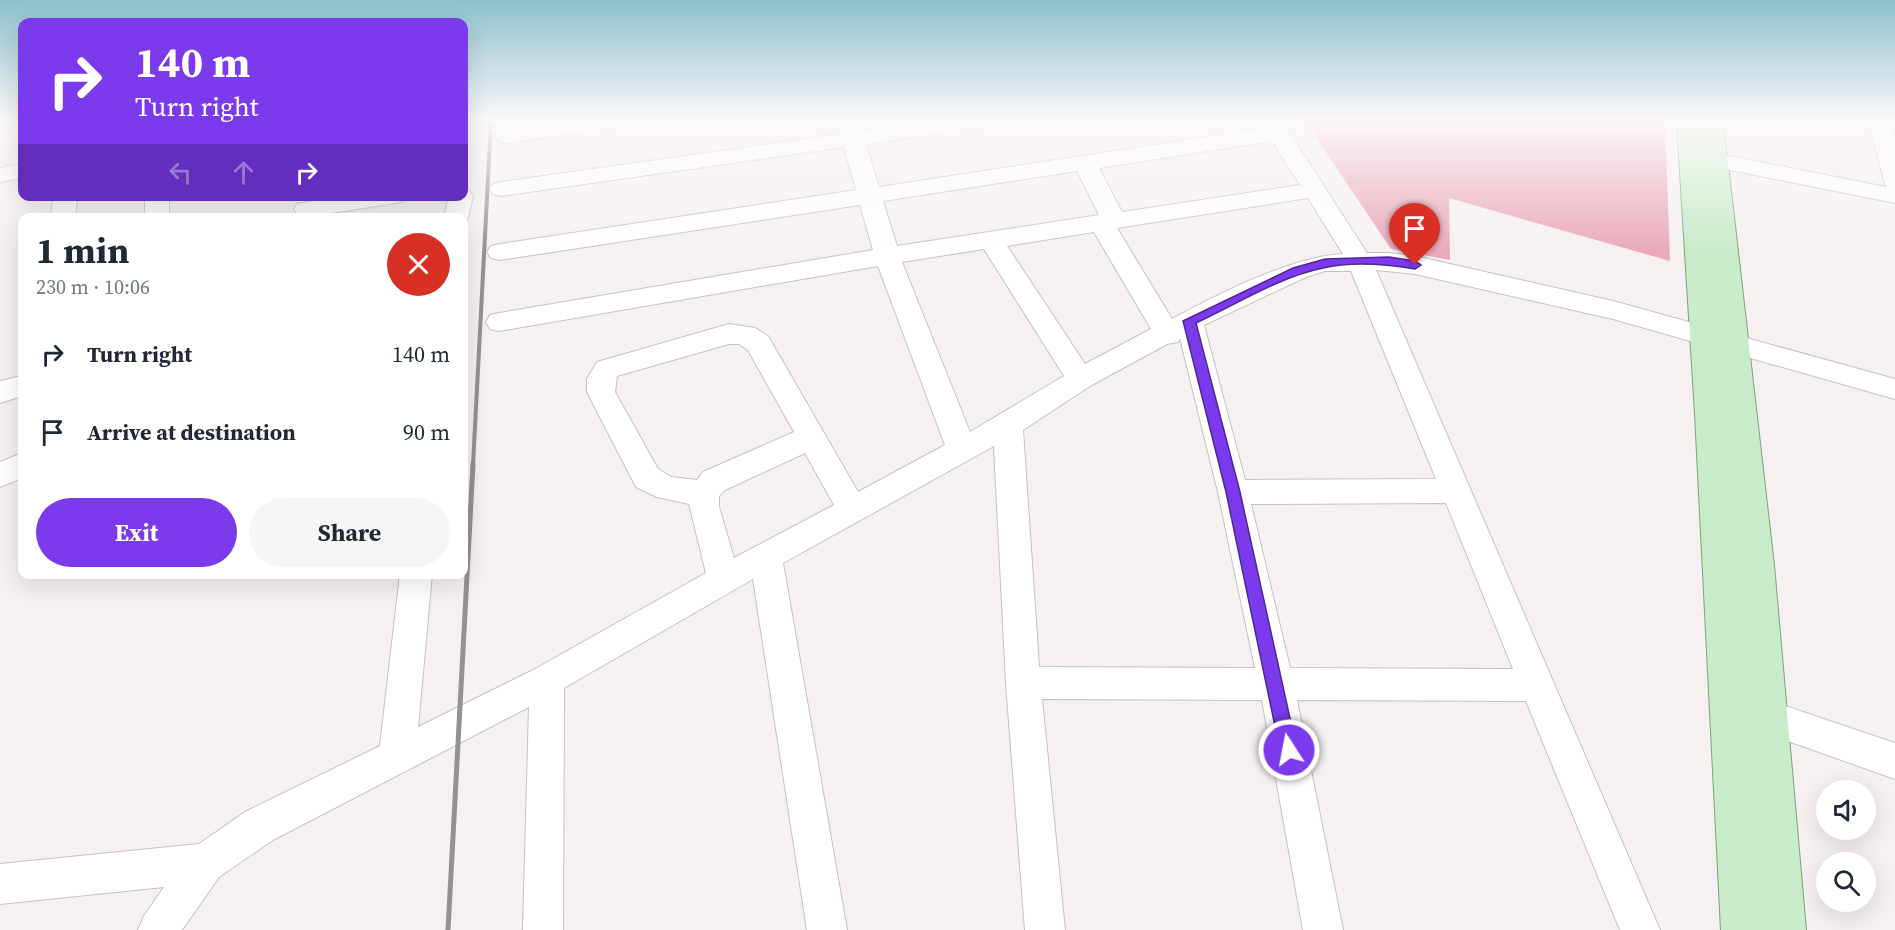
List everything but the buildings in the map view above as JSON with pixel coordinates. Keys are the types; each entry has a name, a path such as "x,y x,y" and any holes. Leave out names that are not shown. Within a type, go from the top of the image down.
{"main road":[{"path":"1703,164 1720,341 1770,718 1784,930"},
{"path":"1720,341 1727,702 1743,930"}],"street":[{"path":"501,189 649,164"},
{"path":"861,164 887,256 962,450"},
{"path":"500,252 1076,164"},
{"path":"1086,164 1107,222 1179,328 1233,492 1276,682 1323,930"},
{"path":"1298,164 1359,260 1640,930"},
{"path":"1739,164 1895,196"},
{"path":"1890,164 1895,182"},
{"path":"0,175 18,172"},
{"path":"499,322 887,256 1314,190"},
{"path":"319,211 370,201"},
{"path":"991,240 1080,379"},
{"path":"158,930 205,863 259,826 547,680 724,579 962,450 1080,379 1298,271 1325,263 1359,260 1415,265 1612,309 1895,389"},
{"path":"704,492 675,492 659,487 647,478 601,392 601,379 607,369 729,334 745,334 758,343 853,510"},
{"path":"0,392 18,388"},
{"path":"1008,424 1023,683 1045,930"},
{"path":"724,579 704,507 704,492 714,481 811,437"},
{"path":"0,475 18,467"},
{"path":"1233,492 1455,491"},
{"path":"766,556 827,930"},
{"path":"397,757 415,579"},
{"path":"543,930 547,680"},
{"path":"1023,683 1276,682 1537,685"},
{"path":"1727,702 1895,761"},
{"path":"0,884 205,863"}],"shaded area":[{"path":"1334,164 1667,164 1670,261 1449,198 1450,260 1391,249"}],"railway":[{"path":"473,465 489,164"},
{"path":"468,557 473,464"},
{"path":"448,930 467,579"}],"route":[{"path":"1289,750 1233,492 1190,321 1298,271 1325,263 1359,260 1415,265"}]}
